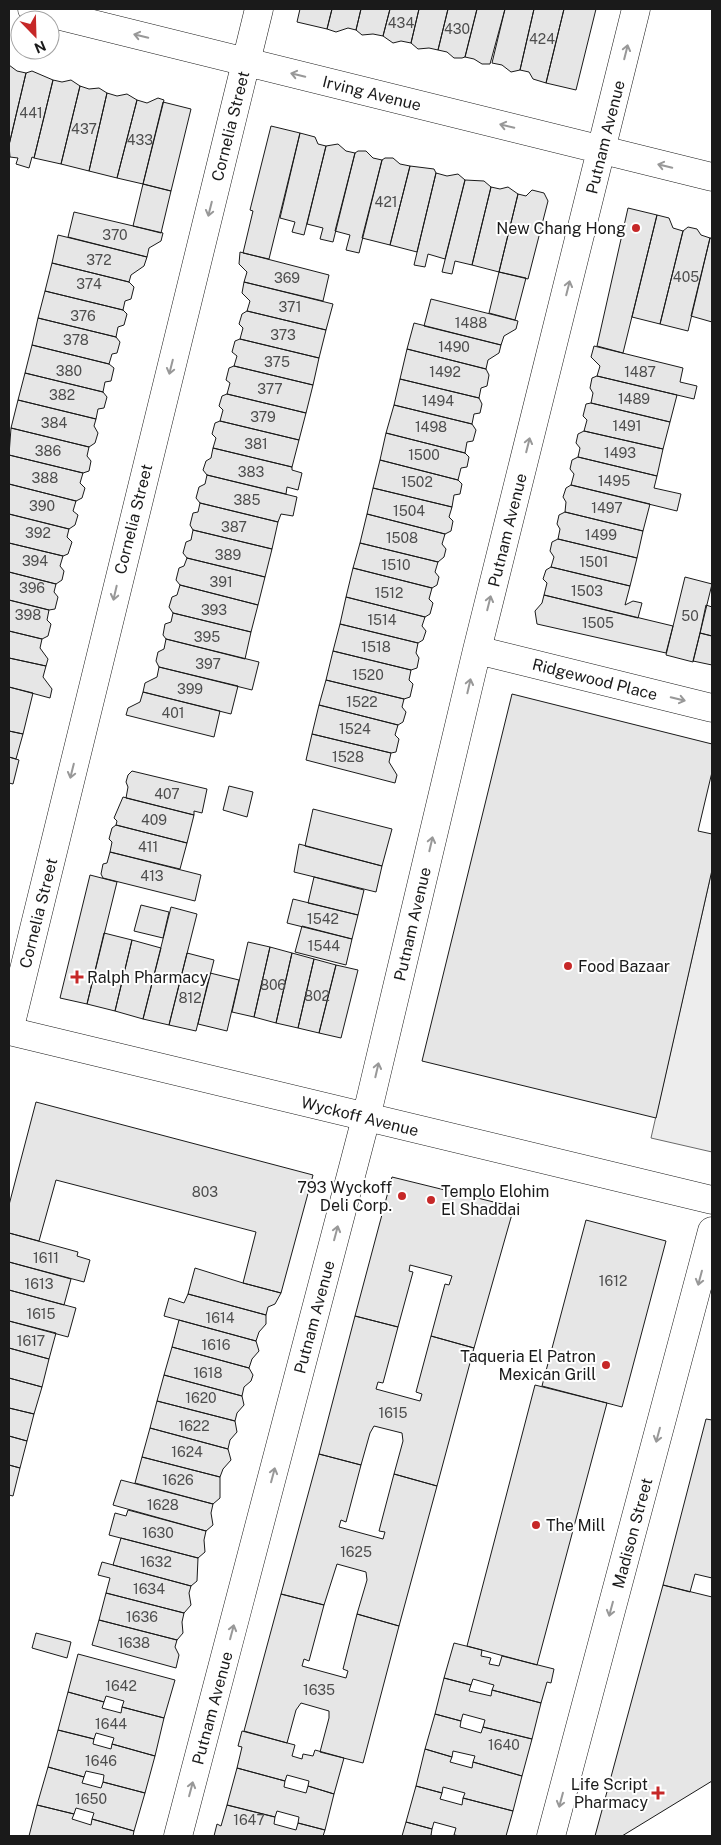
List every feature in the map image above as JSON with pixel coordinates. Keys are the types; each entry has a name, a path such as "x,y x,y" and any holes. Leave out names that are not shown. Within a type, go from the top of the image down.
{"street":[{"name":"Irving Avenue","path":"32,9 712,177"},
{"name":"Cornelia Street","path":"9,1031 259,9"},
{"name":"Putnam Avenue","path":"178,1836 366,1118 477,650 636,9"},
{"name":"Ridgewood Place","path":"477,650 712,708"},
{"name":"Wyckoff Avenue","path":"9,1031 712,1200"},
{"name":"Madison Street","path":"551,1836 712,1231"}],"shaded area":[{"path":"712,870 712,1152 651,1138"}],"building":[{"path":"300,9 332,9 327,29 297,22"},
{"path":"332,9 361,9 356,30 348,28 336,32 327,29"},
{"path":"361,9 390,9 383,36 373,34 362,35 356,30"},
{"path":"390,9 419,9 411,43 401,41 393,43 383,36"},
{"path":"419,9 448,9 438,50 429,48 418,49 411,43"},
{"path":"448,9 477,9 465,57 462,58 454,58 447,52 438,50"},
{"path":"477,9 505,9 490,64 482,64 474,59 465,57"},
{"path":"505,9 534,9 520,70 511,72 502,65 492,63"},
{"path":"534,9 564,9 546,83 533,79 529,72 520,70"},
{"path":"564,9 596,9 576,90 546,83"},
{"path":"9,65 17,71 26,73 9,145"},
{"path":"32,71 53,80 34,158 32,157 29,168 16,164 18,158 10,157 9,145 26,73"},
{"path":"53,80 62,82 71,80 80,86 61,164 34,158"},
{"path":"80,86 89,89 99,88 107,93 89,171 61,164"},
{"path":"107,93 117,96 127,94 137,100 117,178 89,171"},
{"path":"158,98 164,100 143,184 117,178 137,100 147,103"},
{"path":"163,102 191,109 171,191 143,184"},
{"path":"271,126 300,133 269,259 243,253 253,211 250,210"},
{"path":"300,133 315,137 318,144 326,146 304,235 292,232 295,222 280,218"},
{"path":"338,144 346,151 355,153 333,242 320,239 323,228 307,224 326,146"},
{"path":"366,151 373,158 382,160 359,253 346,250 350,235 335,231 355,153"},
{"path":"393,158 400,164 410,166 390,245 362,238 382,160"},
{"path":"410,166 434,169 436,173 417,252 390,245"},
{"path":"436,173 447,176 458,174 465,180 445,259 428,254 425,267 414,265"},
{"path":"465,180 484,181 491,187 472,265 455,261 452,274 442,272"},
{"path":"143,184 171,191 161,233 133,226"},
{"path":"491,187 500,189 508,187 518,194 499,272 472,265"},
{"path":"532,190 544,193 548,201 528,279 499,272 518,194 526,196"},
{"path":"628,208 657,215 623,353 597,346"},
{"path":"74,212 163,233 161,241 149,248 147,257 68,237"},
{"path":"657,215 669,218 673,228 683,231 660,324 632,317"},
{"path":"688,227 697,229 701,235 710,238 688,331 660,324 683,231"},
{"path":"58,235 147,257 144,266 131,275 129,282 52,263"},
{"path":"710,238 712,238 712,322 691,316"},
{"path":"240,252 329,275 323,301 244,282 247,272 239,264"},
{"path":"52,263 129,282 134,287 131,299 125,301 123,310 45,291"},
{"path":"499,272 526,278 515,320 489,313"},
{"path":"244,282 333,304 326,330 247,311 250,301 242,293"},
{"path":"45,291 123,310 127,314 124,325 118,327 116,337 38,318"},
{"path":"431,299 518,321 516,329 504,336 501,345 424,326"},
{"path":"247,311 326,330 319,358 240,339 243,328 239,324 242,314"},
{"path":"38,318 116,337 120,342 117,353 112,354 109,364 32,345"},
{"path":"414,323 501,345 499,353 488,360 486,369 407,349"},
{"path":"240,339 319,358 313,385 234,366 237,356 232,352 235,341"},
{"path":"32,345 109,364 114,368 111,381 105,382 103,392 25,373"},
{"path":"594,346 683,368 680,382 697,386 694,399 597,376 600,366 591,357"},
{"path":"407,349 486,369 489,375 487,386 481,388 479,398 400,379"},
{"path":"234,366 313,385 306,413 227,394 230,383 226,380 229,368"},
{"path":"25,373 103,392 107,397 104,408 98,409 96,419 18,400"},
{"path":"597,376 677,395 670,422 591,403 593,393 590,388 592,378"},
{"path":"400,379 479,398 482,404 480,413 474,414 472,424 394,405"},
{"path":"227,394 306,413 299,440 220,421 223,410 219,406 222,396"},
{"path":"18,400 96,419 94,426 98,433 95,443 89,447 11,428"},
{"path":"591,403 670,422 663,449 584,431 587,420 583,416 586,404"},
{"path":"394,405 472,424 476,430 473,441 467,442 465,453 386,433"},
{"path":"220,421 299,440 292,467 213,448 216,438 212,434 215,423"},
{"path":"11,428 89,447 87,456 91,461 89,471 83,473 9,455"},
{"path":"584,431 663,449 657,476 578,457 580,448 576,443 578,434"},
{"path":"386,433 465,453 469,457 467,467 461,468 458,480 380,460"},
{"path":"213,448 292,467 292,470 302,473 298,490 287,487 286,494 207,475 203,470 206,461 211,458"},
{"path":"9,455 83,473 80,483 85,488 82,498 76,501 9,484"},
{"path":"578,457 657,476 654,488 681,494 677,511 571,485 574,474 570,469 572,460"},
{"path":"380,460 458,480 462,484 460,494 454,495 452,507 373,488"},
{"path":"207,475 297,497 293,516 281,514 278,522 200,503 196,498 199,487 205,484"},
{"path":"9,484 76,501 73,511 78,515 75,525 69,529 9,514"},
{"path":"571,485 650,504 643,531 565,512 566,502 563,497 566,488"},
{"path":"373,488 452,507 449,517 453,521 451,531 445,534 367,514"},
{"path":"200,503 278,522 272,549 193,530 190,525 193,513 198,512"},
{"path":"565,512 643,531 637,558 558,539 560,529 557,524 559,515"},
{"path":"9,514 69,529 67,537 72,542 68,554 63,556 9,543"},
{"path":"367,514 445,534 442,544 446,549 444,557 438,562 360,543"},
{"path":"193,530 272,549 265,577 187,558 183,553 186,542 191,540"},
{"path":"558,539 637,558 630,586 551,567 554,557 550,551 552,542"},
{"path":"9,543 63,556 60,566 64,571 62,580 56,584 9,572"},
{"path":"360,543 438,562 435,572 439,577 437,585 432,588 353,568"},
{"path":"187,558 265,577 258,605 180,585 176,580 179,568 184,566"},
{"path":"551,567 630,586 625,605 633,601 642,603 638,618 544,595 547,583 543,579 546,570"},
{"path":"353,568 432,588 429,599 433,603 430,614 425,617 346,597"},
{"path":"9,572 56,584 54,592 58,597 55,609 49,610 9,600"},
{"path":"685,577 712,584 693,662 666,655"},
{"path":"180,585 258,605 251,632 173,613 169,607 172,597 177,595"},
{"path":"544,595 673,626 666,653 537,624 535,611 542,603"},
{"path":"346,597 425,617 422,626 426,631 423,640 418,643 340,624"},
{"path":"9,600 49,610 47,620 51,624 48,636 42,639 9,631"},
{"path":"706,605 712,607 712,636 700,633"},
{"path":"173,613 251,632 245,659 166,639 163,635 165,624 171,622"},
{"path":"340,624 418,643 416,653 419,658 417,668 411,670 333,651"},
{"path":"9,631 42,639 40,648 48,659 46,666 9,658"},
{"path":"700,633 712,636 712,665 693,661"},
{"path":"166,639 259,662 252,690 159,667 156,661 158,652 164,649"},
{"path":"333,651 411,670 409,680 413,684 410,697 404,699 326,680"},
{"path":"9,658 46,666 43,677 52,689 50,698 9,687"},
{"path":"159,667 238,686 231,714 143,692 145,683 157,677"},
{"path":"326,680 404,699 402,707 406,712 403,722 398,725 319,705"},
{"path":"9,687 33,693 23,734 9,731"},
{"path":"143,692 220,711 214,737 126,715 128,708 140,702"},
{"name":"Food Bazaar","path":"512,694 712,744 712,772 698,831 712,834 712,870 656,1118 422,1061"},
{"path":"319,705 398,725 395,735 399,739 396,752 391,753 312,734"},
{"path":"9,731 23,734 16,759 9,757"},
{"path":"312,734 391,753 389,762 397,775 395,783 306,760"},
{"path":"9,757 19,760 13,784 9,783"},
{"path":"132,771 207,789 202,813 194,811 194,815 126,798 128,787 126,782 128,775"},
{"path":"229,786 253,792 247,817 223,810"},
{"path":"123,797 194,815 187,843 116,825 117,821 114,818"},
{"path":"313,809 392,829 382,866 305,846"},
{"path":"116,825 187,843 180,869 110,852 112,842 109,839 112,828"},
{"path":"299,844 382,866 376,892 294,872"},
{"path":"110,852 201,875 195,901 103,878 101,874 103,864 107,863"},
{"path":"90,875 117,882 87,1004 60,998"},
{"path":"314,877 364,890 358,915 308,903"},
{"path":"293,899 358,915 352,939 287,923"},
{"path":"141,905 169,912 163,938 134,931"},
{"path":"171,907 197,914 169,1025 143,1019"},
{"path":"302,926 352,939 346,965 295,952"},
{"path":"104,933 132,940 115,1011 87,1004"},
{"path":"132,940 161,948 143,1019 115,1011"},
{"path":"248,942 270,947 254,1017 232,1012"},
{"path":"270,947 292,953 276,1023 254,1017"},
{"path":"187,953 214,960 196,1031 169,1025"},
{"path":"292,953 314,959 298,1028 276,1023"},
{"path":"314,959 336,965 319,1033 298,1028"},
{"path":"336,965 358,970 341,1038 319,1033"},
{"path":"210,973 239,980 227,1031 198,1024"},
{"path":"36,1102 313,1175 281,1293 243,1283 256,1232 56,1180 39,1241 9,1233 9,1205"},
{"path":"392,1177 514,1207 474,1348 431,1336 445,1284 449,1285 452,1276 410,1265 409,1271 413,1272 398,1327 355,1316"},
{"path":"586,1220 666,1241 622,1407 542,1386"},
{"path":"9,1233 78,1252 77,1256 90,1260 84,1282 9,1262"},
{"path":"9,1262 71,1279 64,1305 9,1290"},
{"path":"195,1268 281,1293 275,1304 268,1307 266,1315 188,1294"},
{"path":"9,1290 76,1308 68,1337 9,1321"},
{"path":"188,1294 266,1315 266,1324 259,1332 256,1341 164,1316 169,1298 184,1303"},
{"path":"355,1316 398,1327 383,1383 378,1382 376,1389 420,1401 422,1394 416,1392 431,1336 474,1348 437,1486 394,1474 403,1441 402,1433 374,1426 370,1433 361,1465 319,1454"},
{"path":"179,1320 256,1341 259,1351 252,1359 249,1368 172,1347"},
{"path":"9,1321 56,1333 49,1359 9,1348"},
{"path":"172,1347 249,1368 253,1375 251,1381 244,1387 242,1396 164,1375"},
{"path":"9,1348 49,1359 42,1387 9,1378"},
{"path":"164,1375 242,1396 244,1405 237,1413 235,1421 157,1401"},
{"path":"9,1378 42,1387 34,1414 9,1408"},
{"name":"The Mill","path":"535,1385 607,1403 537,1665 467,1646"},
{"path":"157,1401 235,1421 237,1432 230,1440 228,1449 150,1428"},
{"path":"9,1408 34,1414 27,1441 9,1436"},
{"path":"706,1419 712,1420 712,1578 695,1574 690,1592 663,1585"},
{"path":"150,1428 228,1449 231,1460 223,1469 220,1477 142,1457"},
{"path":"9,1436 27,1441 20,1468 9,1465"},
{"path":"319,1454 361,1465 346,1522 341,1520 339,1527 383,1539 385,1532 379,1531 394,1474 437,1486 399,1626 357,1614 367,1580 366,1572 337,1564 324,1605 281,1594"},
{"path":"142,1457 220,1477 220,1498 213,1504 135,1483"},
{"path":"9,1465 20,1468 13,1496 9,1495"},
{"path":"121,1480 213,1504 211,1513 213,1525 206,1531 113,1505"},
{"path":"128,1510 206,1531 204,1540 205,1552 198,1558 109,1535 115,1513 126,1516"},
{"path":"121,1538 198,1558 197,1581 191,1586 113,1565"},
{"path":"102,1562 191,1586 189,1593 191,1605 184,1613 106,1593 110,1578 98,1575"},
{"path":"663,1585 712,1597 712,1781 622,1836 595,1836"},
{"path":"106,1593 184,1613 182,1622 183,1633 177,1640 99,1620"},
{"path":"281,1594 324,1605 309,1661 304,1659 302,1666 346,1678 348,1671 343,1669 357,1614 399,1626 363,1763 320,1752 329,1718 329,1711 301,1703 296,1710 287,1743 244,1731"},
{"path":"99,1620 177,1640 175,1647 179,1655 176,1668 92,1645"},
{"path":"36,1633 71,1642 67,1658 32,1648"},
{"path":"454,1643 482,1650 481,1656 491,1658 489,1664 499,1666 502,1656 554,1669 551,1683 547,1682 541,1703 492,1690 494,1685 473,1679 471,1685 444,1678"},
{"path":"78,1654 175,1680 164,1718 122,1707 124,1701 106,1696 104,1702 68,1692"},
{"path":"444,1678 471,1685 469,1691 491,1696 492,1690 541,1703 532,1739 483,1727 485,1720 463,1714 461,1721 435,1714"},
{"path":"68,1692 104,1702 102,1708 121,1713 122,1707 164,1718 155,1756 112,1744 114,1738 96,1733 94,1739 58,1730"},
{"path":"435,1714 461,1721 460,1727 481,1733 483,1727 532,1739 522,1776 473,1762 475,1756 453,1751 452,1757 425,1749"},
{"path":"58,1730 94,1739 93,1744 111,1749 112,1744 155,1756 145,1793 103,1782 104,1775 86,1771 84,1777 48,1767"},
{"path":"242,1731 295,1745 292,1756 302,1759 303,1754 313,1756 315,1750 344,1758 334,1794 308,1786 309,1781 287,1775 285,1781 237,1768 242,1747 238,1746"},
{"path":"425,1749 452,1757 450,1762 472,1768 473,1762 522,1776 513,1811 463,1798 465,1793 443,1787 442,1793 416,1786"},
{"path":"48,1767 84,1777 82,1783 101,1788 103,1782 145,1793 134,1831 92,1819 94,1813 76,1808 74,1814 37,1805"},
{"path":"237,1768 285,1781 284,1787 306,1793 308,1786 334,1794 325,1830 298,1823 299,1817 277,1811 275,1817 227,1805"},
{"path":"416,1786 442,1793 440,1799 462,1805 463,1798 513,1811 506,1836 460,1836 454,1835 456,1828 434,1822 432,1829 406,1822"},
{"path":"37,1805 74,1814 72,1819 91,1825 92,1819 134,1831 133,1836 29,1836"},
{"path":"227,1805 275,1817 274,1824 296,1830 298,1823 325,1830 323,1836 214,1836 217,1824 221,1826"},
{"path":"406,1822 432,1829 431,1835 434,1836 402,1836"}],"place":[{"name":"New Chang Hong","path":"636,228"},
{"name":"Food Bazaar","path":"568,966"},
{"name":"Ralph Pharmacy","path":"77,977"},
{"name":"793 Wyckoff Deli Corp.","path":"402,1196"},
{"name":"Templo Elohim El Shaddai","path":"431,1200"},
{"name":"Taqueria El Patron Mexican Grill","path":"606,1365"},
{"name":"The Mill","path":"536,1525"},
{"name":"Life Script Pharmacy","path":"658,1793"}]}
